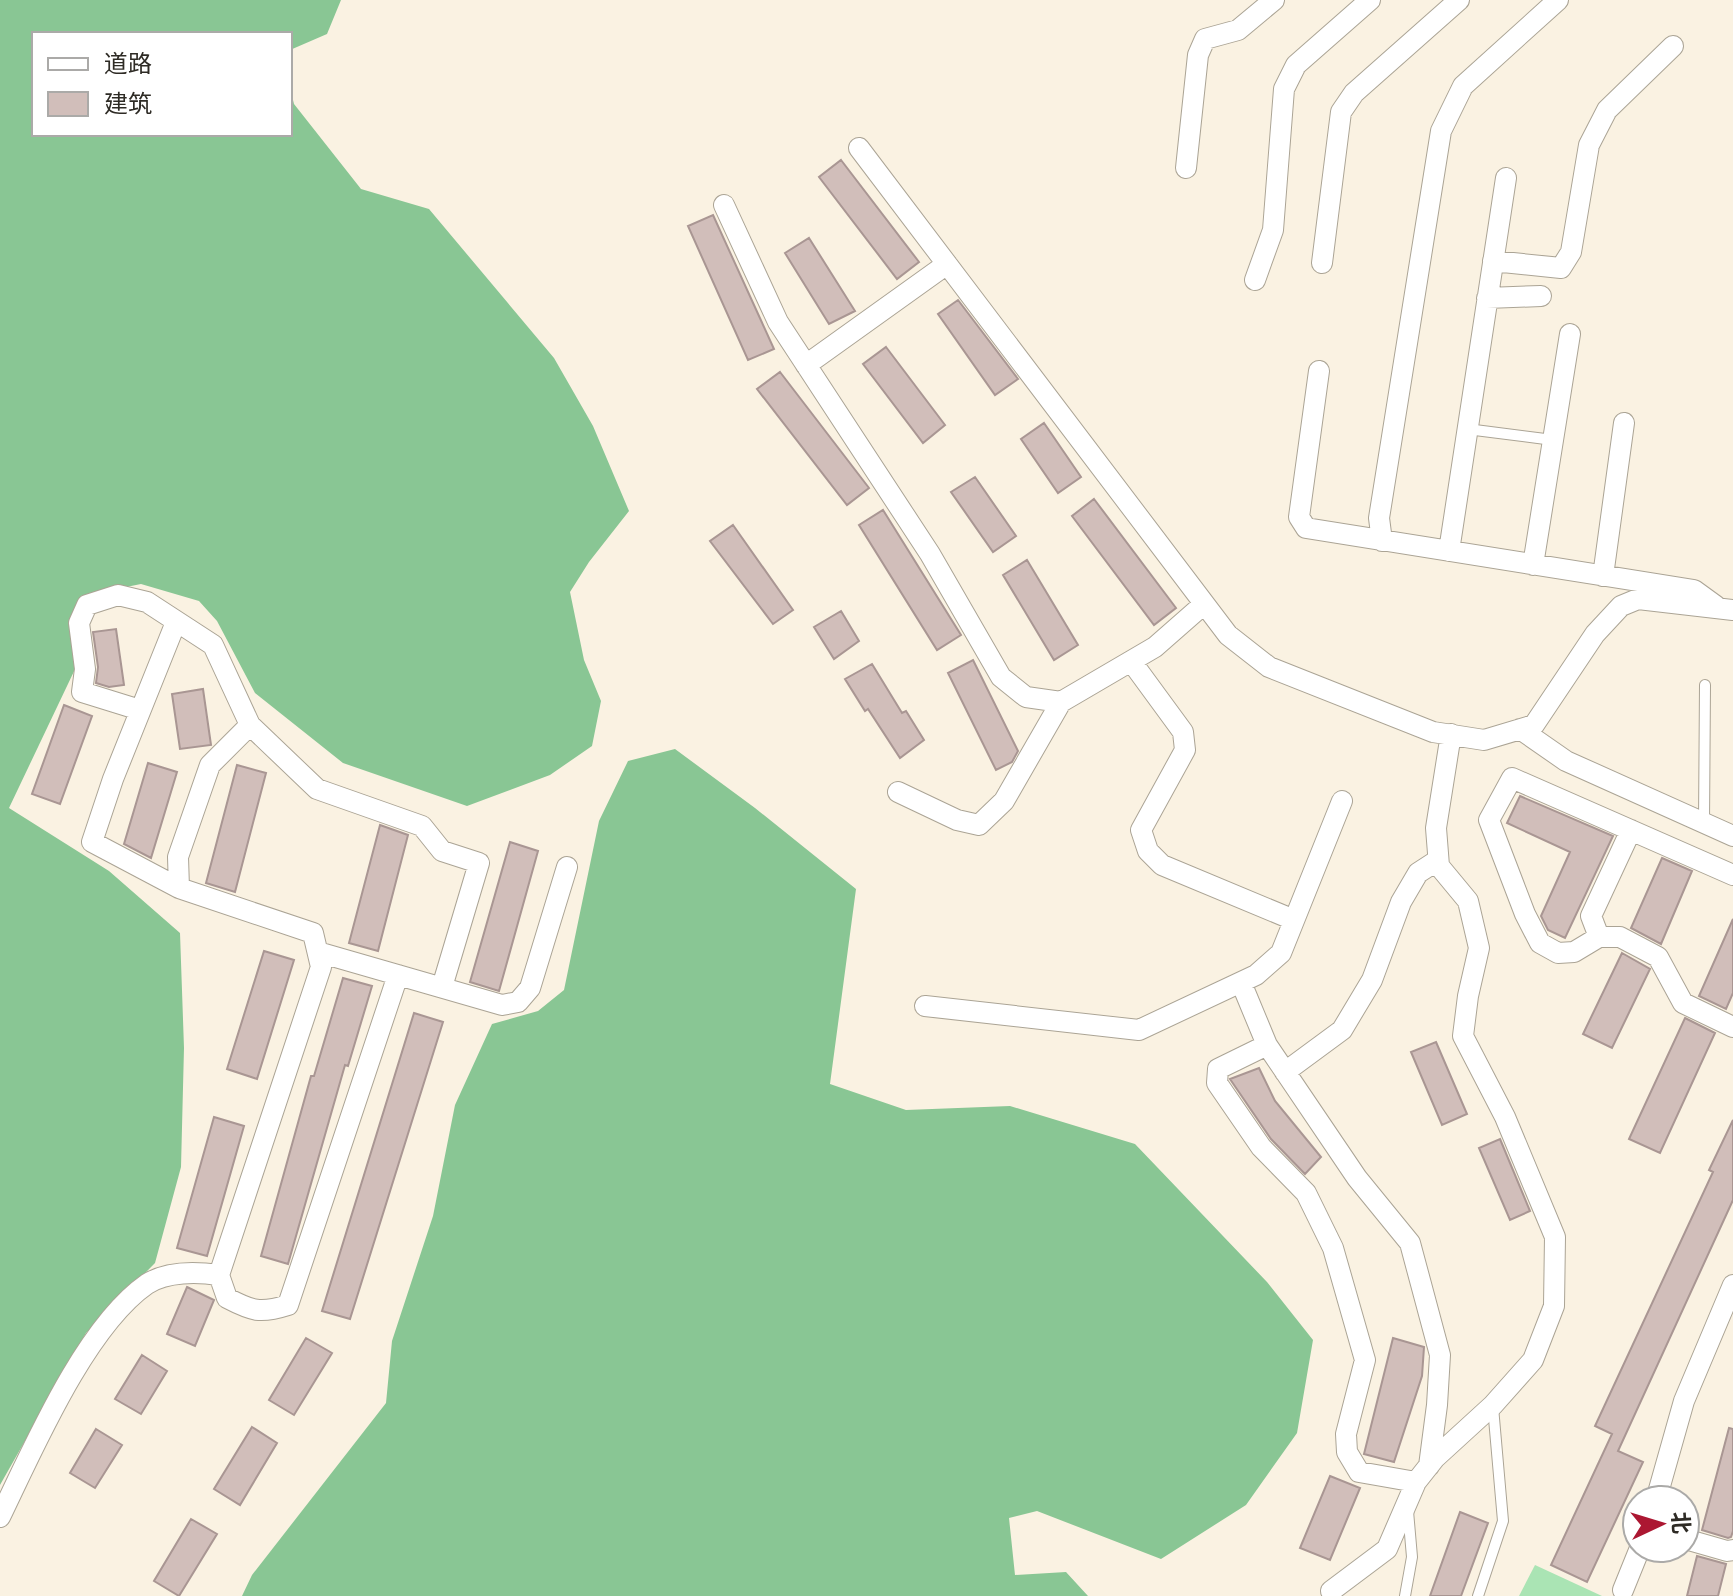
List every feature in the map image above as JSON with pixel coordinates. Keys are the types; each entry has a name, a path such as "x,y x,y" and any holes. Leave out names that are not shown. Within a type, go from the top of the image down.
{"street":[{"path":"1186,168 1198,55 1205,39 1238,30 1274,0"},
{"path":"1255,280 1273,230 1284,89 1296,65 1370,0"},
{"path":"1322,263 1341,112 1354,93 1459,0"},
{"path":"1382,541 1379,518 1441,131 1463,86 1558,0"},
{"path":"1493,261 1561,268 1571,252 1589,145 1607,110 1673,46"},
{"path":"859,148 1228,635 1269,667 1433,732 1484,740 1534,725 1595,634 1621,606 1638,599 1726,609"},
{"path":"1449,551 1506,178"},
{"path":"724,205 778,322 930,554 1001,677 1026,697 1061,702"},
{"path":"806,365 947,264"},
{"path":"1487,298 1541,296"},
{"path":"1533,565 1570,334"},
{"path":"1319,371 1299,517 1306,528 1694,590 1726,609"},
{"path":"1603,576 1624,423"},
{"path":"140,710 82,692 85,669 79,623 87,605 118,595 147,602 213,645 250,725 317,789 422,826 442,851 479,863 442,987"},
{"path":"898,792 957,820 979,825 1004,801 1061,702 1155,647 1204,604"},
{"path":"176,622 113,779 92,842 179,888 313,933 321,967 219,1275 227,1298 247,1308 265,1312 288,1305 398,975"},
{"path":"1131,661 1183,732 1185,750 1141,830 1148,851 1162,865 1294,920"},
{"path":"179,888 178,857 210,765 250,725"},
{"path":"1520,729 1566,761 1733,836"},
{"path":"1267,1045 1218,1069 1217,1083 1261,1147 1306,1193 1333,1248 1365,1360 1346,1434 1347,1452 1359,1472 1422,1474 1493,1405 1533,1360 1554,1306 1555,1237 1505,1117 1463,1036 1479,948 1468,901 1439,866 1438,860 1436,828 1451,734"},
{"path":"1733,875 1512,778 1489,820 1525,914 1540,943 1558,953 1574,952 1599,937 1620,937 1658,957 1683,1003 1733,1027"},
{"path":"925,1006 1139,1030 1256,975 1281,953 1342,801"},
{"path":"1599,937 1591,916 1631,830"},
{"path":"1285,1072 1342,1030 1372,980 1401,902 1418,873 1438,860"},
{"path":"318,952 502,1005 518,1002 530,988 567,867"},
{"path":"1245,992 1267,1045 1357,1178 1410,1243 1440,1355 1437,1405 1422,1474 1387,1549 1331,1591"},
{"path":"0,1517 67,1383 110,1320 149,1283 197,1272 219,1275"},
{"path":"1661,1484 1684,1401 1733,1285"},
{"path":"1701,1544 1733,1550"},
{"path":"1623,1590 1634,1564"}],"lane":[{"path":"1467,429 1553,440"},
{"path":"1704,823 1705,685"},
{"path":"1478,1596 1503,1521 1493,1405"},
{"path":"1405,1596 1412,1557 1408,1501"}],"green space":[{"path":"0,0 341,0 327,34 292,49 292,32 32,32 32,136 292,136 292,96 294,104 361,189 429,209 554,358 593,426 629,511 570,592 584,660 601,701 592,746 550,775 467,806 343,763 255,693 217,621 199,601 141,584 81,596 70,624 77,665 9,808 109,871 180,933 184,1048 181,1167 155,1263 86,1333 0,1485"},
{"path":"675,749 856,889 830,1084 906,1110 1010,1106 1135,1144 1267,1282 1313,1340 1297,1433 1246,1505 1161,1559 1037,1511 1009,1518 1015,1575 1066,1572 1088,1596 242,1596 252,1575 386,1403 392,1341 433,1216 455,1105 492,1024 538,1011 564,990 599,821 628,761"},
{"path":"1535,1565 1602,1596 1519,1596"}],"building":[{"path":"841,160 919,262 897,279 819,177"},
{"path":"713,215 774,349 748,360 688,226"},
{"path":"809,238 855,311 829,324 785,253"},
{"path":"958,300 1018,379 995,395 938,314"},
{"path":"886,347 945,425 923,443 863,364"},
{"path":"780,372 869,488 847,505 757,389"},
{"path":"1044,423 1081,477 1058,493 1021,439"},
{"path":"975,477 1016,536 993,552 951,492"},
{"path":"1094,499 1176,608 1154,625 1072,516"},
{"path":"883,510 961,635 937,650 859,525"},
{"path":"733,525 793,610 773,624 710,541"},
{"path":"1027,560 1078,645 1054,660 1003,575"},
{"path":"841,611 859,641 834,659 814,627"},
{"path":"116,629 124,685 109,687 96,683 98,667 93,632"},
{"path":"973,660 1018,751 1012,762 996,770 948,673"},
{"path":"872,664 902,713 906,711 924,740 900,758 845,679"},
{"path":"203,689 211,745 180,749 172,694"},
{"path":"64,705 92,716 60,804 32,794"},
{"path":"148,763 177,772 151,858 124,844"},
{"path":"237,765 266,773 235,892 206,883"},
{"path":"1520,796 1613,836 1565,938 1548,930 1541,916 1570,852 1507,823"},
{"path":"380,825 408,835 378,951 349,943"},
{"path":"510,842 538,851 499,991 470,982"},
{"path":"1662,858 1692,871 1661,944 1631,928"},
{"path":"1733,919 1733,993 1726,1009 1699,996"},
{"path":"264,951 294,960 257,1079 227,1069"},
{"path":"1622,953 1650,969 1612,1048 1583,1034"},
{"path":"343,978 372,986 348,1066 345,1065 288,1264 261,1256 311,1076 314,1076"},
{"path":"414,1013 443,1022 350,1319 322,1311"},
{"path":"1685,1018 1715,1033 1660,1153 1629,1139"},
{"path":"1436,1042 1467,1114 1442,1125 1411,1052"},
{"path":"1259,1068 1275,1101 1321,1157 1305,1174 1271,1139 1230,1079"},
{"path":"214,1117 244,1126 207,1256 177,1248"},
{"path":"1733,1120 1733,1200 1618,1451 1643,1462 1633,1484 1621,1484 1621,1509 1587,1582 1551,1565 1612,1434 1595,1426 1713,1172 1709,1170"},
{"path":"1500,1139 1530,1211 1510,1220 1479,1148"},
{"path":"187,1287 214,1300 195,1346 167,1334"},
{"path":"306,1338 332,1353 294,1415 269,1400"},
{"path":"1393,1338 1424,1347 1422,1376 1394,1462 1364,1454"},
{"path":"142,1355 167,1371 141,1414 115,1399"},
{"path":"252,1427 277,1443 240,1505 214,1489"},
{"path":"1729,1428 1733,1429 1733,1531 1728,1538 1702,1530"},
{"path":"96,1429 122,1445 95,1488 70,1473"},
{"path":"1330,1476 1360,1488 1330,1560 1300,1548"},
{"path":"1460,1512 1488,1523 1461,1596 1430,1596"},
{"path":"191,1519 217,1534 179,1596 154,1581"},
{"path":"1701,1557 1726,1564 1718,1596 1687,1596 1695,1564 1701,1564"}]}
